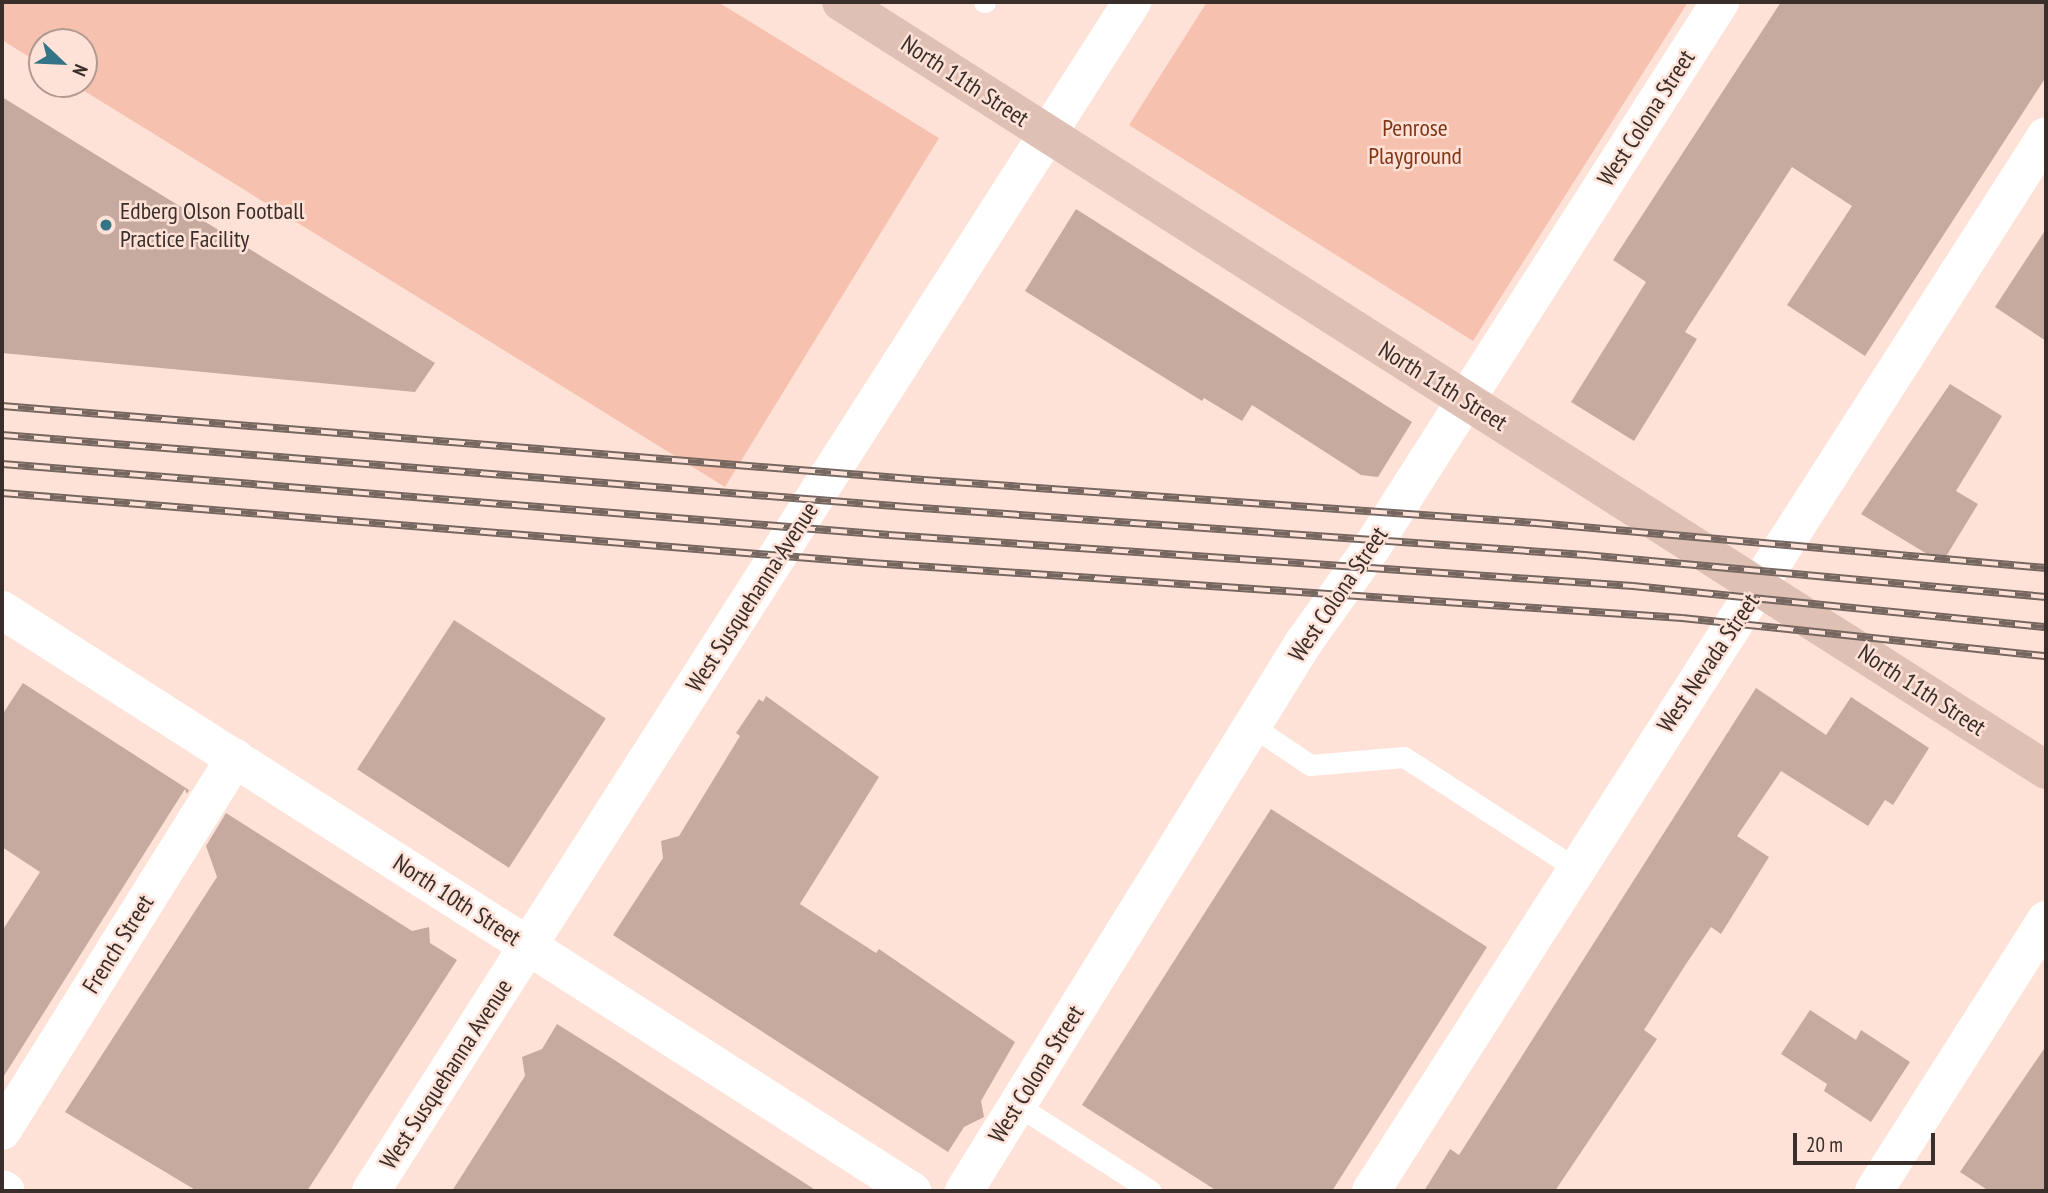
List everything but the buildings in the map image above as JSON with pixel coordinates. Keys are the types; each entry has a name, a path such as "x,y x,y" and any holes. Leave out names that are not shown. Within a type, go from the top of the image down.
{"main road":[{"name":"North 11th Street","path":"841,2 2046,770"}],"street":[{"name":"West Susquehanna Avenue","path":"371,1191 1132,2"},
{"name":"West Colona Street","path":"964,1191 1252,726 1465,401 1720,2"},
{"name":"West Nevada Street","path":"1371,1191 1575,868 1759,588 2046,136"},
{"name":"North 10th Street","path":"5,619 235,758 912,1191"},
{"name":"French Street","path":"2,1131 235,758"},
{"path":"1874,1191 2046,920"}],"lane":[{"path":"1252,726 1310,765 1404,757 1575,868"},
{"path":"1017,1105 1151,1191"}],"green space":[{"path":"2,2 718,2 939,138 725,487 96,98 98,98 98,28 28,28 28,56 2,40"},
{"name":"Penrose Playground","path":"1207,2 1688,2 1473,341 1129,125"}],"railway":[{"path":"2,406 924,480 1536,523 2046,568"},
{"path":"2,435 907,507 1585,555 2046,597"},
{"path":"2,464 889,535 1633,586 2046,627"},
{"path":"2,493 871,563 1682,618 2046,656"}],"place":[{"name":"Edberg Olson Football Practice Facility","path":"106,225"}]}
